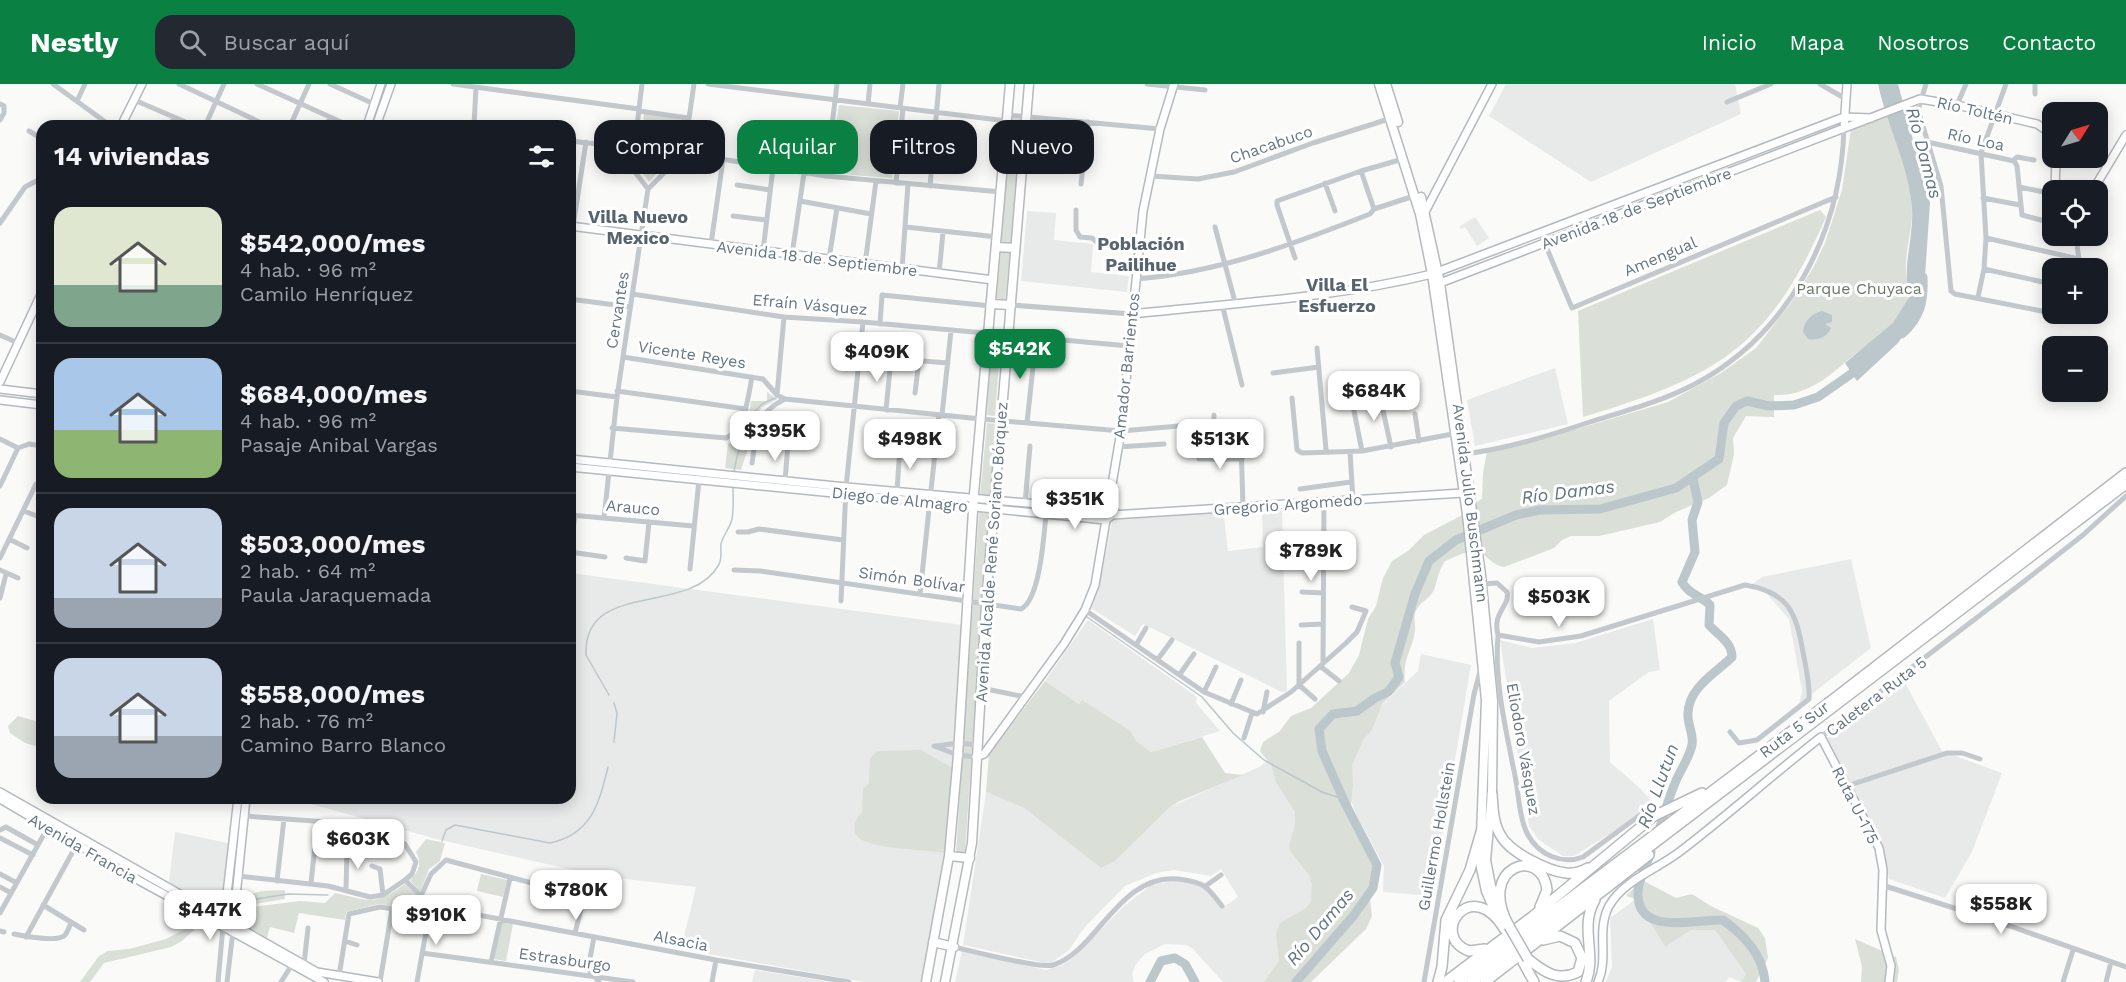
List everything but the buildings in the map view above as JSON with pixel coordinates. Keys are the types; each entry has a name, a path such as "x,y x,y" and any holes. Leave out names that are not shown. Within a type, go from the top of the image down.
{"highway":[{"name":"Ruta 5 Sur","path":"1472,982 2126,473"},
{"name":"Ruta 5 Sur","path":"1459,982 1721,789 2126,484"},
{"path":"1445,982 1533,916 1654,816 1721,789"},
{"path":"1485,982 1668,841 1721,789"},
{"path":"1492,794 1498,831 1515,851 1564,873 1583,871 1601,861"},
{"path":"1438,982 1442,967 1446,920 1470,870 1480,832"},
{"path":"1500,916 1499,887 1502,880 1512,869 1527,867 1542,875 1547,890 1544,901 1533,916"},
{"path":"1586,982 1590,962 1586,933 1587,918 1599,894"},
{"path":"1494,946 1477,951 1466,951 1455,940 1452,924 1460,911 1474,906 1488,909 1500,916"},
{"name":"Avenida Julio Buschmann","path":"1500,916 1526,960"},
{"path":"1526,960 1554,980 1569,978 1580,969 1581,952 1570,939 1555,937 1536,944"},
{"path":"1526,960 1531,979"},
{"path":"1526,960 1540,982"},
{"path":"1492,982 1502,969"}],"main road":[{"name":"Avenida Alcalde René Soriano Bórquez","path":"926,982 949,856 959,743 974,503 1010,84"},
{"name":"Avenida Alcalde René Soriano Bórquez","path":"945,982 954,947 970,858 986,604 1029,84"},
{"name":"Avenida Julio Buschmann","path":"1379,84 1394,118 1422,213 1435,272 1462,454 1464,493 1470,514 1492,701 1492,794 1486,860 1500,916"},
{"name":"Avenida Julio Buschmann","path":"1386,84 1403,159 1414,196 1422,213"},
{"path":"996,247 1015,248"},
{"name":"Avenida Julio Buschmann","path":"1435,272 1440,283 1459,434"},
{"path":"991,305 1011,305"},
{"name":"Avenida Julio Buschmann","path":"1462,454 1472,498 1470,514"},
{"name":"Avenida Julio Buschmann","path":"1478,580 1486,700 1480,863 1489,900 1500,916"},
{"path":"949,856 970,858"},
{"path":"933,942 954,947"}],"street":[{"path":"53,84 103,120"},
{"path":"77,101 85,84"},
{"path":"125,120 142,84"},
{"path":"179,84 251,120"},
{"path":"208,120 224,84"},
{"path":"260,84 337,120"},
{"path":"293,120 309,84"},
{"path":"330,84 374,104"},
{"path":"369,120 381,84"},
{"path":"378,120 391,84"},
{"path":"453,84 688,118 694,84"},
{"path":"506,91 507,84"},
{"path":"638,120 642,84"},
{"path":"708,84 936,112 1063,120"},
{"path":"826,176 837,84"},
{"path":"868,104 870,84"},
{"path":"896,183 903,84"},
{"path":"930,186 939,84"},
{"path":"1147,84 1205,90"},
{"path":"1422,213 1492,84"},
{"path":"1727,102 1771,84"},
{"path":"1820,84 1846,99"},
{"path":"1462,454 1567,429 1652,403 1693,385 1718,370 1755,339 1782,309 1802,281 1826,231 1836,197 1847,84"},
{"path":"1926,84 1917,100 1918,110 1941,186 1952,292 2042,310"},
{"path":"1957,105 1966,84"},
{"path":"1978,297 1984,269 1986,238 1981,153 2006,84"},
{"path":"2035,84 2035,94"},
{"name":"Amador Barrientos","path":"1110,512 1121,431 1139,248 1160,129 1174,85"},
{"path":"474,120 476,87"},
{"path":"134,100 181,120"},
{"name":"Río Toltén","path":"1917,100 1957,105 2037,124 2042,127"},
{"name":"Avenida 18 de Septiembre","path":"1440,283 1917,100"},
{"path":"0,104 4,106 4,113 0,120"},
{"path":"1844,117 1871,118"},
{"name":"Avenida 18 de Septiembre","path":"1132,314 1383,285 1435,272 1844,117"},
{"name":"Chacabuco","path":"1151,176 1198,179 1226,174 1394,118"},
{"path":"1094,123 1160,129"},
{"path":"29,131 36,135"},
{"path":"2099,180 2126,135"},
{"path":"576,141 594,143"},
{"path":"576,200 585,142"},
{"name":"Río Loa","path":"1927,142 1981,153 2015,163 2016,157 2034,160"},
{"path":"1760,148 1764,159"},
{"path":"1295,258 1277,201 1361,171 1403,159"},
{"path":"2015,163 2020,205 2024,217 2042,221"},
{"path":"1361,171 1374,209"},
{"path":"637,174 648,189 663,174"},
{"path":"711,244 721,174"},
{"path":"763,251 772,174"},
{"path":"792,255 804,174"},
{"path":"811,174 1000,192"},
{"path":"1081,184 1082,174"},
{"path":"0,223 25,188 36,181"},
{"path":"865,264 876,181"},
{"path":"1325,183 1335,211"},
{"path":"902,269 908,184"},
{"path":"737,185 770,190"},
{"path":"2019,187 2042,192"},
{"name":"Cervantes","path":"604,518 612,428 648,189"},
{"path":"1640,194 1644,205"},
{"path":"1135,279 1176,276 1291,245 1370,214 1374,209 1414,196"},
{"name":"Amengual","path":"1540,232 1572,308 1836,197"},
{"path":"1983,198 2020,205"},
{"path":"800,201 872,214"},
{"path":"829,259 837,207"},
{"path":"1076,210 1076,230 1080,237 1092,238 1098,243 1139,248"},
{"path":"734,216 767,220"},
{"name":"Avenida 18 de Septiembre","path":"576,227 993,280"},
{"path":"906,227 997,237"},
{"path":"1215,227 1235,302"},
{"path":"939,274 943,232"},
{"path":"1986,238 2075,258"},
{"path":"1501,246 1506,258"},
{"path":"1984,269 2042,282"},
{"name":"Efraín Vásquez","path":"632,294 784,317 1129,346"},
{"path":"880,324 882,295 991,305"},
{"path":"576,300 630,307"},
{"path":"1222,304 1242,385"},
{"path":"1011,305 1132,314"},
{"path":"0,382 36,307"},
{"path":"752,463 761,417 781,397 784,317"},
{"path":"841,602 845,490 862,322"},
{"path":"920,594 951,331"},
{"path":"0,335 18,343"},
{"path":"1027,423 1036,339"},
{"path":"1317,348 1326,450"},
{"path":"859,356 948,363"},
{"name":"Vicente Reyes","path":"623,357 752,376 763,379 781,397"},
{"path":"886,410 891,359"},
{"path":"915,393 919,361"},
{"path":"1273,373 1319,367"},
{"path":"612,428 726,438 734,434 746,409 752,376"},
{"path":"0,389 36,393"},
{"path":"576,391 746,409"},
{"path":"1350,391 1362,451"},
{"path":"1379,392 1391,447"},
{"path":"781,397 886,410 1121,431 1179,426"},
{"path":"1292,398 1297,450 1302,453 1326,450 1362,451 1459,434"},
{"path":"0,400 36,404"},
{"path":"1415,414 1419,441"},
{"path":"1214,415 1213,443 1241,442 1243,507"},
{"path":"0,439 18,448"},
{"path":"0,486 18,448 29,444 36,445"},
{"path":"785,481 788,444"},
{"name":"Amador Barrientos","path":"1118,447 1164,444"},
{"path":"897,491 900,446"},
{"path":"1024,502 1030,446"},
{"path":"1350,452 1353,500"},
{"path":"1198,459 1242,459"},
{"name":"Diego de Almagro","path":"576,460 699,480 785,481 845,490 897,491 930,498"},
{"name":"Diego de Almagro","path":"576,467 608,467 974,503 1024,502 1110,512"},
{"path":"690,569 699,480"},
{"name":"Gregorio Argomedo","path":"1300,489 1351,482"},
{"path":"0,558 36,484"},
{"path":"1470,485 1464,493 1472,498"},
{"name":"Gregorio Argomedo","path":"1110,512 1243,507 1464,493"},
{"name":"Caletera Ruta 5","path":"1598,982 1604,960 1602,938 1604,920 1611,903 1622,890 1678,853 1821,737 2084,535 2126,496"},
{"path":"1324,502 1321,664 1339,681"},
{"name":"Diego de Almagro","path":"994,504 1046,514 1106,520"},
{"path":"1046,504 1046,514"},
{"path":"24,511 36,516"},
{"path":"977,745 959,743 934,746 958,755 976,757 984,754 1085,610 1095,585 1106,520 1110,512"},
{"name":"Simón Bolívar","path":"734,570 760,571 1018,610 1028,604 1042,559 1046,514"},
{"name":"Arauco","path":"576,515 693,526"},
{"path":"626,558 645,561 649,522"},
{"path":"738,531 748,532 759,529 843,540"},
{"path":"1305,536 1336,534"},
{"path":"9,540 27,548"},
{"path":"576,553 605,557"},
{"path":"1323,564 1340,564"},
{"path":"0,570 18,578"},
{"path":"0,598 6,574"},
{"name":"Eliodoro Vásquez","path":"1478,580 1497,583 1507,592 1508,599 1496,619 1499,682 1524,824 1534,843 1542,851 1558,859 1580,858 1643,813"},
{"path":"1498,635 1539,642 1581,636 1745,585 1761,587 1776,594 1797,617 1810,689 1809,699 1757,740 1739,743 1730,732"},
{"path":"1302,592 1323,593"},
{"path":"1085,610 1204,692 1252,713 1263,712 1299,685 1357,632 1366,611 1352,607"},
{"path":"1301,625 1323,624"},
{"path":"1136,645 1146,628"},
{"path":"1158,659 1172,640"},
{"path":"1299,644 1299,685 1314,699"},
{"path":"1180,674 1194,654"},
{"name":"Guillermo Hollstein","path":"1424,982 1474,694 1483,662"},
{"path":"1204,692 1216,667"},
{"path":"1232,704 1241,680"},
{"path":"981,688 1025,697"},
{"path":"1263,712 1268,692"},
{"path":"1474,694 1486,700"},
{"path":"1244,738 1252,713"},
{"name":"Ruta U-175","path":"1821,737 1879,848 1883,870 1881,930 1892,966 1890,982"},
{"path":"1847,786 1947,753 1962,753 1980,759"},
{"name":"Avenida Francia","path":"0,792 41,819 48,827 113,866 224,922 233,923 323,982"},
{"name":"Avenida Francia","path":"0,799 81,837 224,922 232,932 294,962 304,964 317,972 361,981 379,982"},
{"path":"218,982 237,804"},
{"path":"228,982 245,804"},
{"path":"238,876 311,883 370,897 383,894 405,880 412,874 416,862 405,844 328,822 244,816"},
{"path":"277,881 284,819"},
{"path":"0,830 6,827 38,845"},
{"path":"0,913 48,827"},
{"path":"26,937 81,837"},
{"path":"0,838 33,855"},
{"path":"311,883 315,845"},
{"path":"346,890 347,849"},
{"path":"421,896 431,874 446,860 584,897"},
{"path":"372,866 380,869 383,894"},
{"path":"0,874 17,883"},
{"path":"1207,885 1221,875"},
{"path":"491,962 510,878"},
{"path":"954,947 1050,966 1071,956 1117,906 1150,883 1172,878 1193,880 1207,885 1222,906"},
{"path":"405,880 431,906 417,982"},
{"path":"575,933 589,885"},
{"path":"1882,885 2010,926 2126,967"},
{"path":"0,887 11,893"},
{"path":"43,905 84,930"},
{"name":"Alsacia","path":"431,906 716,960 849,982"},
{"path":"339,976 349,914 380,907 429,914"},
{"path":"379,982 392,909"},
{"path":"14,934 26,937 63,937 71,923"},
{"path":"304,964 308,928"},
{"path":"594,937 588,969 599,982"},
{"path":"345,941 357,945"},
{"path":"2063,982 2073,950"},
{"name":"Estrasburgo","path":"422,953 633,982"},
{"path":"712,982 716,960"},
{"path":"281,982 294,962"},
{"path":"2106,982 2111,962"}],"shaded area":[{"path":"1506,84 1735,84 1741,114 1591,182 1489,116"},
{"path":"1878,84 1898,84 1930,203 1925,276 1920,311 1898,343 1857,381 1845,363 1893,323 1910,296 1907,264 1912,220 1910,193"},
{"path":"1027,211 1056,213 1054,240 1093,244 1091,272 1129,276 1127,292 1021,281"},
{"path":"1475,217 1489,238 1477,246 1465,227 1461,229 1460,226"},
{"path":"1822,311 1832,315 1832,322 1825,324 1831,328 1822,338 1808,339 1803,332 1805,324 1811,316"},
{"path":"1555,368 1568,424 1475,446 1467,400"},
{"path":"1223,509 1228,551 1263,547 1262,511 1282,511 1287,691 1282,692 1143,624 1135,636 1091,608 1099,586 1113,516"},
{"path":"1851,559 1871,648 1799,704 1802,691 1789,619 1767,594 1751,585 1762,577"},
{"path":"576,574 963,625 946,853 922,982 864,982 681,949 696,887 599,876 436,839 311,804 576,804"},
{"path":"1653,619 1660,670 1649,672 1609,701 1610,762 1642,790 1655,806 1574,856 1563,856 1539,840 1529,826 1500,640 1532,648 1575,643"},
{"path":"1088,620 1197,697 1196,703 1220,731 1151,752 1136,741 1131,731 1083,701 1079,704 1045,681"},
{"path":"1421,654 1471,665 1432,896 1383,892 1384,866 1349,796 1350,759 1369,717 1418,671"},
{"path":"1904,681 1942,751 2002,773 1972,852 1945,898 1889,879 1884,847 1827,738"},
{"path":"1306,732 1365,867 1274,982 1223,982 1193,949 1186,945 1165,944 1145,954 1136,964 1132,974 1134,982 955,982 962,951 1046,970 1063,965 1074,957 1123,907 1151,885 1174,881 1193,883 1207,888 1221,909 1238,897 1221,869 1211,876 1174,870 1156,873 1125,886 1085,927 1068,951 1052,962 1045,963 963,945 986,792 1024,808 1101,868 1114,862 1170,807 1259,767"},
{"path":"175,832 228,843 222,914 169,882"},
{"path":"1636,899 1665,947 1691,930 1715,930 1746,974 1741,982 1729,977 1726,982 1606,982 1612,967 1610,918"},
{"path":"755,970 830,982 752,982"}],"green space":[{"path":"839,105 899,111 898,120 870,120 870,174 892,174 892,178 851,175 858,174 858,120 837,120"},
{"path":"644,114 684,120 643,120"},
{"path":"1887,115 1907,175 1912,212 1906,264 1909,298 1901,314 1880,335 1815,385 1796,393 1774,395 1774,417 1746,416 1733,438 1734,454 1727,485 1709,498 1676,512 1660,522 1599,536 1571,536 1562,540 1554,548 1504,567 1474,551 1445,561 1434,591 1419,606 1414,617 1415,631 1406,661 1405,682 1382,704 1372,730 1363,740 1352,765 1350,814 1371,855 1374,879 1370,899 1372,916 1366,929 1311,982 1264,982 1279,961 1276,934 1280,923 1305,909 1311,902 1312,884 1309,875 1291,852 1289,845 1295,826 1295,812 1276,782 1271,765 1260,751 1263,742 1280,731 1291,716 1311,708 1349,673 1359,655 1368,619 1376,606 1383,578 1392,561 1408,551 1424,535 1470,511 1473,504 1482,499 1487,451 1577,429 1668,402 1721,373 1756,348 1790,304 1813,268 1825,243 1842,190 1851,129"},
{"path":"643,174 656,174 649,182"},
{"path":"1004,174 1017,174 1012,243 999,242"},
{"name":"Parque Chuyaca","path":"1820,210 1826,217 1805,262 1783,298 1759,327 1733,351 1703,371 1669,387 1583,417 1578,311"},
{"path":"1001,251 1010,252 1005,302 996,301"},
{"path":"992,338 1001,338 995,416 987,415"},
{"path":"767,392 777,399 761,408 741,470 725,468 728,444 737,437 744,426 751,401 767,401"},
{"path":"987,423 996,424 990,497 980,496"},
{"path":"979,512 988,513 965,853 956,852"},
{"path":"1045,681 1079,704 1082,700 1131,731 1136,741 1151,752 1202,737 1225,773 1243,775 1170,807 1114,862 1101,868 1024,808 986,792 989,754"},
{"path":"18,716 36,721 36,746 25,743 10,733 8,726"},
{"path":"921,750 952,768 946,853 891,847 862,840 856,834 854,827 862,812 863,789 869,783 870,758 877,751"},
{"path":"426,839 445,843 440,861 429,869 420,892 410,880 419,867 416,852"},
{"path":"481,874 507,880 503,897 477,891"},
{"path":"1642,880 1676,898 1692,894 1711,906 1758,928 1765,938 1768,958 1756,982 1741,982 1746,974 1715,930 1691,930 1665,947 1636,899 1626,896"},
{"path":"405,884 427,905 426,910 379,904 346,912 345,920 299,913 294,933 270,927 267,938 242,923 244,908 300,901 325,903 335,893 357,898 379,899"},
{"path":"285,890 285,899 247,905 246,895 262,891"},
{"path":"501,921 513,924 506,961 494,959"},
{"path":"193,925 194,930 171,947 104,963 90,982 80,982 99,956 108,951 129,949 166,939"},
{"path":"1855,939 1896,957 1899,970 1897,982 1861,982 1862,967"}],"waterway":[{"name":"Río Damas","path":"1902,334 1920,308 1923,277"},
{"name":"Río Damas","path":"1296,982 1354,915 1373,888 1377,865 1345,803 1322,751 1319,729 1333,714 1357,711 1388,692 1399,677 1395,663 1415,594 1429,561 1456,540 1516,515 1540,510 1600,509 1676,488 1719,459 1724,423 1736,406 1747,401 1769,406 1794,405 1818,397 1861,367"},
{"path":"734,473 743,438 751,419 762,404 776,398"},
{"name":"Río Llutun","path":"1657,836 1672,789 1692,745 1688,717 1693,696 1704,681 1732,657 1730,647 1709,625 1710,605 1682,582 1695,552 1692,520 1698,502 1693,479"},
{"path":"609,695 586,655 590,632 601,616 619,607 685,590 704,581 720,561 721,544 732,519 733,487"},
{"path":"1087,617 1202,697 1233,733 1264,760 1322,792 1343,799"},
{"path":"614,703 617,713 614,742"},
{"path":"442,841 446,830 455,825 550,843 564,839 576,832 591,815 601,793 608,767"},
{"name":"Río Llutun","path":"1651,852 1638,887 1640,906 1646,915 1657,920 1683,923 1723,920 1752,947 1761,963 1765,982"},
{"path":"250,900 288,894 328,895"},
{"name":"Río Damas","path":"1150,982 1161,961 1175,958 1185,964 1195,982"}],"district":[{"name":"Villa Nuevo Mexico","path":"638,227"},
{"name":"Población Pailihue","path":"1141,254"},
{"name":"Villa El Esfuerzo","path":"1337,295"}]}
